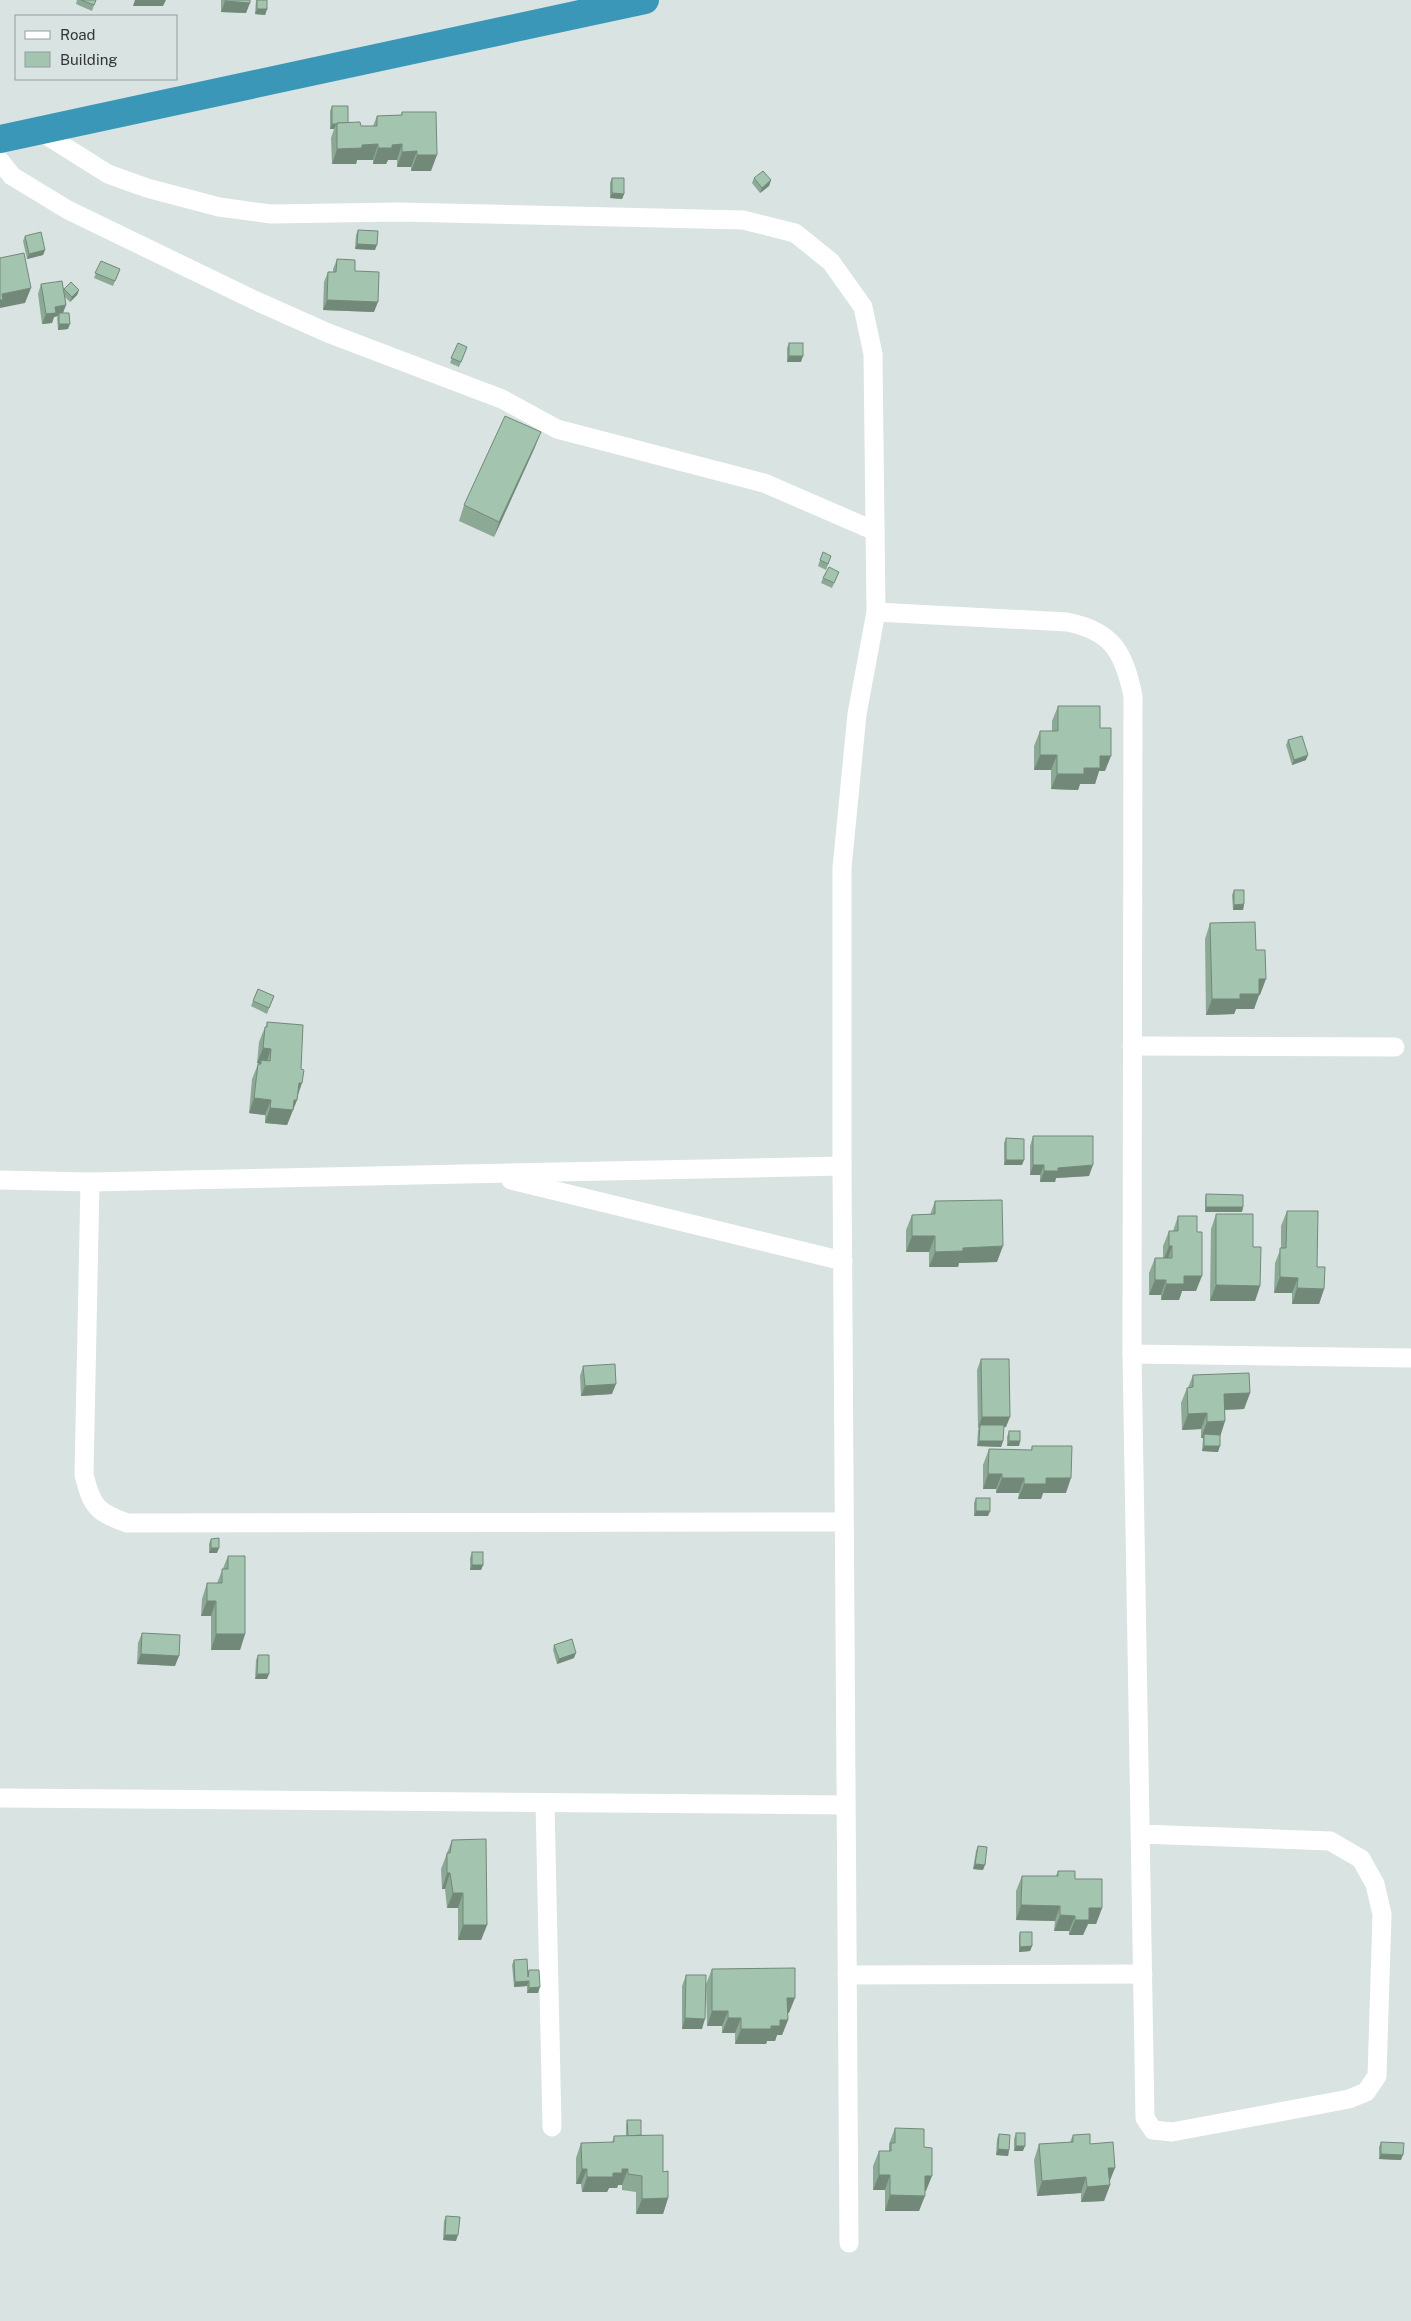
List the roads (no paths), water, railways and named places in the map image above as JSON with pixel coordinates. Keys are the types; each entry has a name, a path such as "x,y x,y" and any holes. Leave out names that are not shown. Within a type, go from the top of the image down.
{"highway":[{"path":"0,139 645,0"}],"street":[{"path":"38,130 108,174 219,207 262,213 399,212 743,220 795,233 831,262 863,307 873,354 876,612 857,714 842,868 842,1166 849,2243"},
{"path":"0,160 12,176 68,210 245,296 328,333 502,399 557,429 764,483 876,531"},
{"path":"876,612 1067,622 1093,630 1116,646 1128,669 1133,696 1132,1354 1145,2118 1153,2130 1172,2132 1349,2099 1366,2092 1377,2076 1382,1914 1375,1884 1361,1859 1330,1841 1141,1834"},
{"path":"1132,1046 1395,1047"},
{"path":"0,1180 90,1182 842,1166"},
{"path":"486,1174 843,1261"},
{"path":"90,1182 84,1475 90,1500 107,1516 127,1523 844,1522"},
{"path":"1132,1354 1411,1358"},
{"path":"0,1798 846,1805"},
{"path":"545,1803 552,2127"},
{"path":"848,1975 1143,1974"}]}
